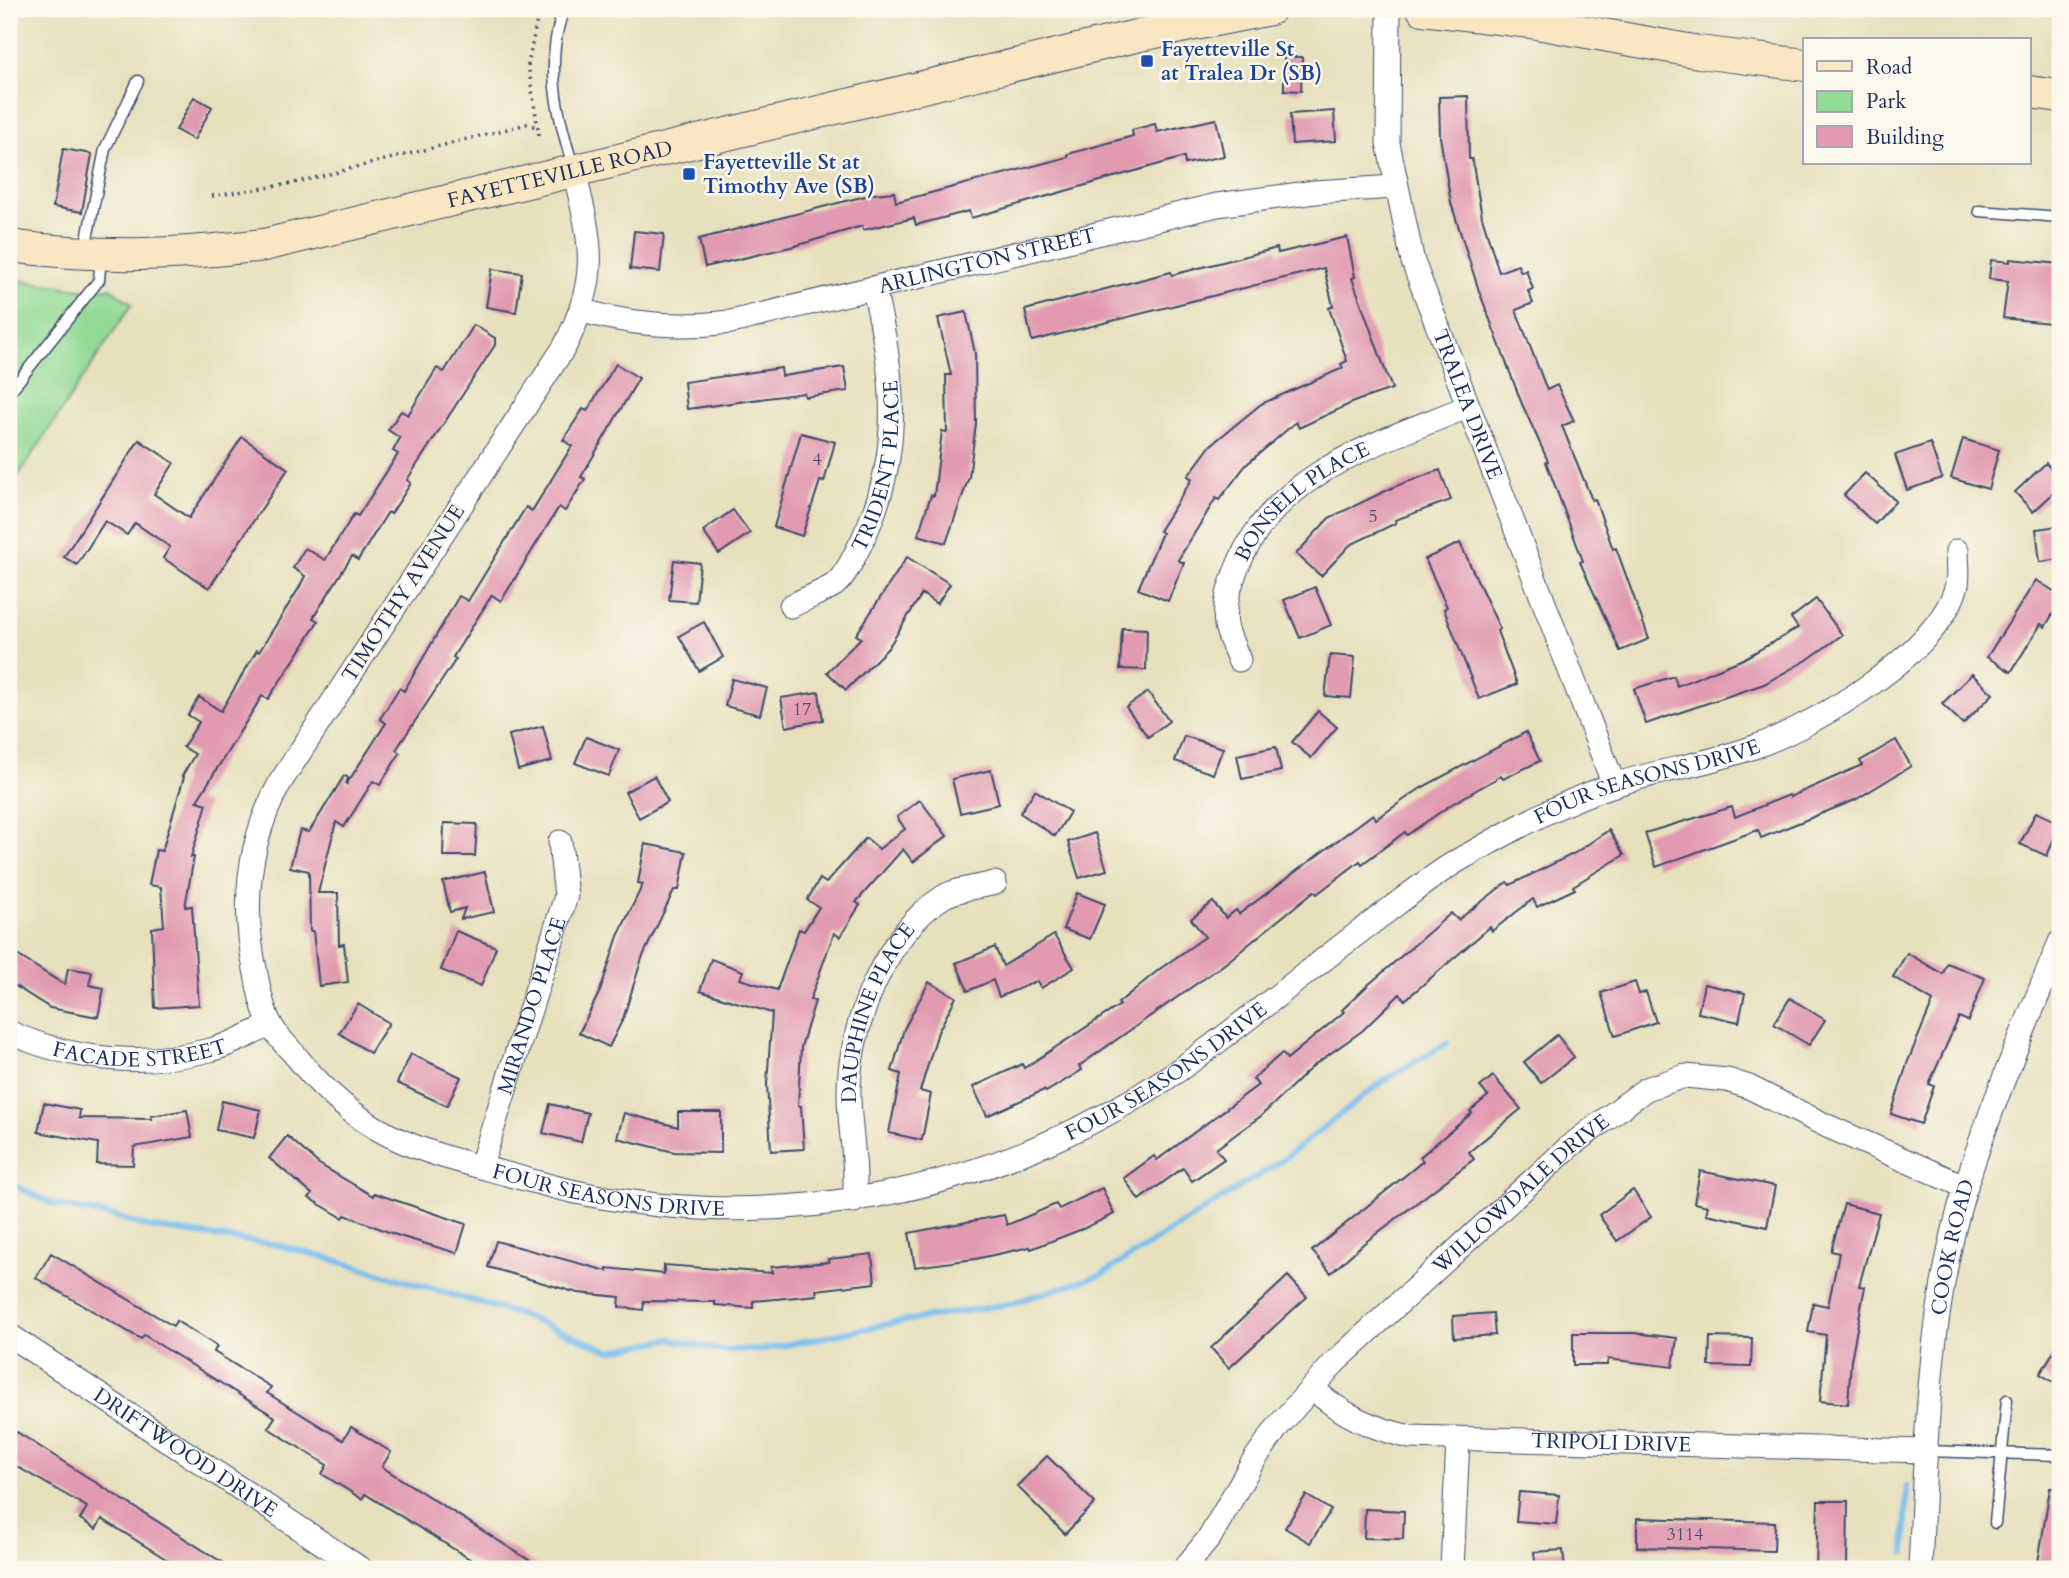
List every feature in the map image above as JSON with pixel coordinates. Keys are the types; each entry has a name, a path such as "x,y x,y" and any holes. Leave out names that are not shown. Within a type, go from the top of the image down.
{"main road":[{"name":"FAYETTEVILLE ROAD","path":"9,246 93,255 146,256 264,245 1140,36 1270,9"},
{"path":"1423,9 1470,11 1699,52 1803,65"},
{"path":"2030,92 2060,96"}],"street":[{"name":"TRALEA DRIVE","path":"1388,9 1386,109 1395,187 1420,286 1614,785"},
{"name":"TIMOTHY AVENUE","path":"271,1025 262,1002 247,928 250,865 268,804 565,346 583,311 590,280 590,254 574,171"},
{"name":"ARLINGTON STREET","path":"583,311 643,323 706,325 731,322 874,290 1217,205 1268,197 1395,187"},
{"name":"TRIDENT PLACE","path":"790,606 835,584 848,567 867,529 882,488 892,426 892,394 889,357 874,290"},
{"name":"BONSELL PLACE","path":"1239,660 1226,625 1227,602 1242,555 1272,511 1316,474 1350,454 1467,407"},
{"name":"FOUR SEASONS DRIVE","path":"271,1025 312,1076 360,1120 397,1141 586,1195 654,1205 794,1208 854,1201 953,1178 1032,1151 1089,1125 1191,1062 1455,862 1573,801 1614,785 1755,747 1797,730 1844,704 1908,654 1934,624 1957,586 1957,551"},
{"name":"MIRANDO PLACE","path":"481,1166 565,896 560,842"},
{"name":"DAUPHINE PLACE","path":"854,1201 856,1183 848,1091 860,1021 872,988 905,933 944,896 995,883"},
{"name":"COOK ROAD","path":"1920,1569 1923,1451 1933,1343 1966,1187 2013,1055 2060,942"},
{"name":"FACADE STREET","path":"9,1032 47,1047 119,1061 212,1050 271,1025"},
{"name":"WILLOWDALE DRIVE","path":"1184,1569 1210,1536 1252,1463 1279,1425 1334,1363 1570,1146 1646,1089 1670,1080 1707,1077 1749,1087 1827,1126 1966,1187"},
{"name":"DRIFTWOOD DRIVE","path":"9,1335 361,1569"},
{"name":"TRIPOLI DRIVE","path":"1312,1388 1343,1413 1375,1429 1410,1437 1923,1451"},
{"path":"1452,1569 1458,1440"}],"lane":[{"path":"564,9 557,25 551,62 562,130 574,171"},
{"path":"9,393 99,280 93,255 105,149 138,81"},
{"path":"1979,211 2060,217"},
{"path":"1995,1523 2007,1400"},
{"path":"1923,1451 2060,1455"}],"path":[{"path":"539,9 528,65 539,135"},
{"path":"212,196 290,184 527,124 536,127"}],"green space":[{"path":"9,279 80,289 110,288 132,304 9,490"}],"building":[{"path":"1284,57 1302,57 1301,91 1284,90"},
{"path":"1468,96 1469,159 1472,159 1482,217 1499,272 1518,265 1521,272 1526,270 1533,289 1528,291 1533,303 1516,310 1547,390 1557,385 1574,421 1562,426 1592,500 1595,499 1613,549 1616,548 1649,639 1620,651 1580,562 1583,561 1546,462 1548,461 1522,404 1479,291 1451,203 1440,137 1439,97"},
{"path":"194,97 212,107 194,140 176,130"},
{"path":"1334,111 1336,141 1292,144 1290,114"},
{"path":"1216,119 1224,156 1185,164 1184,157 971,218 969,211 916,225 914,218 863,230 862,226 795,246 705,267 699,239 873,194 894,192 896,202 1068,157 1068,154 1133,136 1132,130 1155,124 1157,132"},
{"path":"63,149 92,154 82,212 53,207"},
{"path":"634,231 664,234 660,272 630,269"},
{"path":"1347,237 1355,277 1352,278 1392,389 1356,401 1299,428 1296,422 1246,465 1219,500 1216,498 1178,560 1184,563 1168,601 1138,589 1162,533 1159,531 1192,479 1188,476 1211,445 1261,404 1343,368 1341,364 1347,361 1329,308 1333,306 1324,268 1032,341 1025,310 1171,272 1172,275 1277,248 1278,253"},
{"path":"2010,259 2060,264 2059,324 2003,318 2008,281 1989,279 1991,260 2010,262"},
{"path":"492,269 522,273 516,312 486,307"},
{"path":"966,312 975,353 976,424 969,477 946,543 918,535 931,495 934,496 942,431 947,432 946,375 951,375 938,318"},
{"path":"474,325 495,338 495,345 407,480 411,483 391,514 388,512 358,560 352,556 313,618 318,621 298,654 268,699 262,696 197,801 207,804 191,857 194,857 185,907 192,906 199,1005 155,1008 152,928 164,926 161,887 149,885 156,850 162,851 184,777 182,776 195,754 183,747 199,722 188,715 199,697 221,711 257,650 259,652 299,588 305,576 293,568 305,548 325,560 354,514 358,516 398,454 393,451 400,438 388,430 401,411 408,415 437,368 444,372"},
{"path":"616,364 639,378 581,477 585,479 565,511 559,507 501,601 492,595 453,657 456,659 396,750 400,753 380,785 373,781 344,827 336,822 318,893 338,893 339,945 344,944 348,982 319,986 313,931 310,931 309,871 290,867 300,830 309,832 344,776 348,777 346,785 386,723 380,719 399,688 404,691 459,596 468,601 526,507 532,511 572,446 563,440 583,409 587,411"},
{"path":"844,367 848,391 805,397 804,393 687,409 684,382 781,368 782,376"},
{"path":"801,433 835,442 824,482 820,481 802,536 774,527"},
{"path":"242,437 288,469 209,588 163,558 170,547 135,523 127,535 105,521 77,565 64,557 139,440 174,463 154,494 189,518"},
{"path":"1963,439 1999,450 1988,489 1951,478"},
{"path":"1930,443 1942,478 1907,490 1895,455"},
{"path":"2046,463 2060,479 2060,487 2033,512 2015,492"},
{"path":"1440,470 1451,500 1395,520 1396,523 1350,545 1321,576 1296,554 1329,518 1396,486"},
{"path":"1865,473 1896,501 1875,524 1844,495"},
{"path":"733,510 750,533 719,554 703,531"},
{"path":"2060,526 2060,559 2040,562 2036,529"},
{"path":"1460,543 1500,629 1497,631 1517,684 1479,699 1444,609 1447,607 1425,559"},
{"path":"907,557 950,584 937,604 922,594 888,648 846,690 827,672 861,638 856,635"},
{"path":"674,560 700,563 696,602 669,600"},
{"path":"2036,580 2060,595 2060,602 2045,627 2041,624 2011,672 1987,657"},
{"path":"1315,587 1331,625 1300,638 1284,600"},
{"path":"1816,599 1842,635 1807,660 1764,684 1646,724 1634,689 1674,676 1677,686 1743,659 1798,628 1791,618"},
{"path":"704,622 723,657 699,671 679,636"},
{"path":"1122,628 1147,629 1146,670 1120,669"},
{"path":"1330,655 1355,657 1351,698 1325,696"},
{"path":"1972,674 1993,694 1963,724 1942,704"},
{"path":"732,679 767,688 760,715 725,706"},
{"path":"819,692 823,720 786,727 781,698"},
{"path":"1148,692 1169,721 1148,737 1126,707"},
{"path":"1318,711 1337,727 1311,758 1292,742"},
{"path":"543,726 552,761 518,770 509,735"},
{"path":"1526,732 1540,761 1503,779 1501,776 1452,804 1407,835 1405,832 1362,864 1360,861 1317,894 1314,891 1226,963 1079,1066 1082,1070 1046,1092 1044,1090 987,1116 973,1087 1022,1064 1024,1068 1120,1005 1118,1003 1161,968 1205,937 1191,919 1213,902 1226,918 1236,910 1239,914 1373,814 1376,819 1421,788"},
{"path":"1184,736 1223,748 1213,774 1175,761"},
{"path":"586,737 619,750 609,776 575,763"},
{"path":"1896,740 1911,766 1855,800 1761,838 1758,830 1656,867 1645,833 1732,807 1735,817 1789,795 1790,797 1862,765 1860,761"},
{"path":"1276,747 1281,771 1242,779 1237,755"},
{"path":"991,770 999,804 960,813 952,779"},
{"path":"654,776 668,802 639,818 625,792"},
{"path":"1035,790 1070,812 1055,836 1020,813"},
{"path":"920,800 947,836 913,862 903,849 856,902 860,905 840,937 834,933 810,1000 815,1001 801,1047 798,1106 801,1106 804,1149 771,1151 767,1084 772,1013 700,991 711,959 743,971 740,979 777,990 799,929 804,931 819,907 807,900 820,879 826,883 866,838 879,849 905,829 897,817"},
{"path":"2036,812 2060,823 2047,856 2020,844"},
{"path":"444,823 477,824 475,856 443,856"},
{"path":"1609,830 1624,855 1573,886 1575,889 1537,907 1533,899 1492,931 1490,927 1405,1000 1400,994 1362,1031 1314,1065 1261,1116 1216,1149 1224,1159 1192,1181 1183,1168 1139,1200 1124,1178 1154,1156 1157,1160 1258,1085 1253,1079 1282,1053 1287,1059 1344,1012 1342,1010 1367,986 1451,913 1458,920 1507,882 1510,885 1575,853"},
{"path":"1095,833 1107,870 1079,878 1068,842"},
{"path":"645,844 686,852 679,890 674,890 642,958 623,1019 609,1047 579,1033 600,991 618,936 643,884 638,883"},
{"path":"485,872 494,912 461,919 465,908 450,912 443,882"},
{"path":"1077,893 1105,904 1090,939 1063,929"},
{"path":"456,931 496,947 481,986 441,970"},
{"path":"1054,935 1074,968 1041,988 1037,981 999,997 993,980 968,991 956,963 995,947 1003,966"},
{"path":"14,953 65,985 68,968 92,972 89,985 104,988 98,1017 50,1008 9,982 9,962"},
{"path":"1907,953 1943,974 1947,963 1985,978 1968,1021 1959,1017 1929,1084 1934,1086 1921,1124 1891,1114 1908,1061 1933,1001 1893,977"},
{"path":"929,982 956,997 938,1032 920,1091 931,1094 922,1140 889,1133 901,1074 892,1071 904,1029"},
{"path":"1635,982 1639,994 1646,992 1656,1022 1615,1036 1601,993"},
{"path":"1704,984 1745,993 1739,1022 1698,1013"},
{"path":"1790,998 1825,1020 1809,1045 1774,1024"},
{"path":"358,1004 389,1023 370,1053 339,1033"},
{"path":"1557,1035 1574,1057 1541,1083 1524,1062"},
{"path":"411,1054 461,1077 447,1106 397,1083"},
{"path":"1493,1076 1521,1109 1469,1152 1474,1159 1363,1244 1331,1273 1312,1251 1423,1161 1420,1157 1488,1096 1480,1087"},
{"path":"222,1101 261,1110 254,1138 216,1130"},
{"path":"44,1103 80,1110 79,1118 152,1119 151,1116 187,1110 192,1137 134,1147 133,1165 97,1164 98,1143 38,1132"},
{"path":"550,1104 588,1113 581,1142 543,1133"},
{"path":"678,1112 721,1112 721,1153 674,1152 617,1138 624,1113 678,1127"},
{"path":"287,1136 319,1164 373,1196 374,1193 466,1224 457,1253 399,1236 345,1215 343,1218 309,1198 312,1194 269,1158"},
{"path":"1700,1171 1775,1186 1767,1227 1706,1214 1708,1206 1694,1203"},
{"path":"1102,1188 1114,1214 1085,1228 1031,1249 1030,1247 975,1259 915,1267 909,1233 1004,1215 1007,1225 1056,1204 1059,1209"},
{"path":"1633,1190 1651,1217 1617,1241 1599,1215"},
{"path":"1844,1204 1879,1213 1859,1286 1865,1287 1851,1360 1848,1404 1820,1401 1826,1335 1808,1332 1813,1303 1828,1306 1839,1253 1831,1251"},
{"path":"496,1241 607,1271 607,1268 664,1274 664,1265 772,1273 771,1267 829,1262 828,1259 872,1254 875,1283 816,1290 817,1295 753,1301 753,1308 715,1305 715,1302 644,1301 643,1310 619,1307 620,1297 578,1293 488,1267"},
{"path":"51,1253 173,1326 176,1321 217,1346 214,1352 271,1387 267,1393 343,1440 351,1427 391,1452 382,1467 543,1569 486,1569 365,1494 362,1499 322,1474 327,1465 268,1428 275,1417 144,1335 141,1339 36,1278"},
{"path":"1288,1276 1307,1297 1229,1368 1211,1348"},
{"path":"1493,1313 1495,1335 1454,1338 1453,1316"},
{"path":"1573,1333 1634,1333 1677,1338 1673,1367 1608,1359 1607,1365 1573,1365"},
{"path":"1710,1337 1752,1338 1751,1367 1709,1366"},
{"path":"2060,1341 2060,1386 2040,1374"},
{"path":"17,1432 233,1569 182,1569 102,1519 96,1529 80,1519 87,1507 9,1462 9,1445"},
{"path":"1047,1456 1095,1503 1065,1534 1017,1486"},
{"path":"2050,1488 2060,1489 2060,1569 2037,1569"},
{"path":"1519,1492 1559,1495 1556,1524 1516,1521"},
{"path":"1306,1495 1331,1510 1310,1543 1285,1528"},
{"path":"1818,1501 1848,1501 1847,1569 1816,1569"},
{"path":"1365,1509 1404,1511 1403,1539 1364,1538"},
{"path":"1637,1518 1775,1522 1774,1551 1637,1547"},
{"path":"1563,1550 1565,1569 1536,1569 1534,1552"}],"waterway":[{"path":"9,1183 55,1205 117,1217 147,1227 277,1245 324,1257 521,1315 610,1351 670,1339 719,1350 761,1350 898,1322 1009,1304 1101,1275 1281,1161 1383,1081 1447,1043"},
{"path":"1905,1552 1907,1486"}],"place":[{"name":"Fayetteville St at Tralea Dr (SB)","path":"1147,61"},
{"name":"Fayetteville St at Timothy Ave (SB)","path":"689,174"}]}
